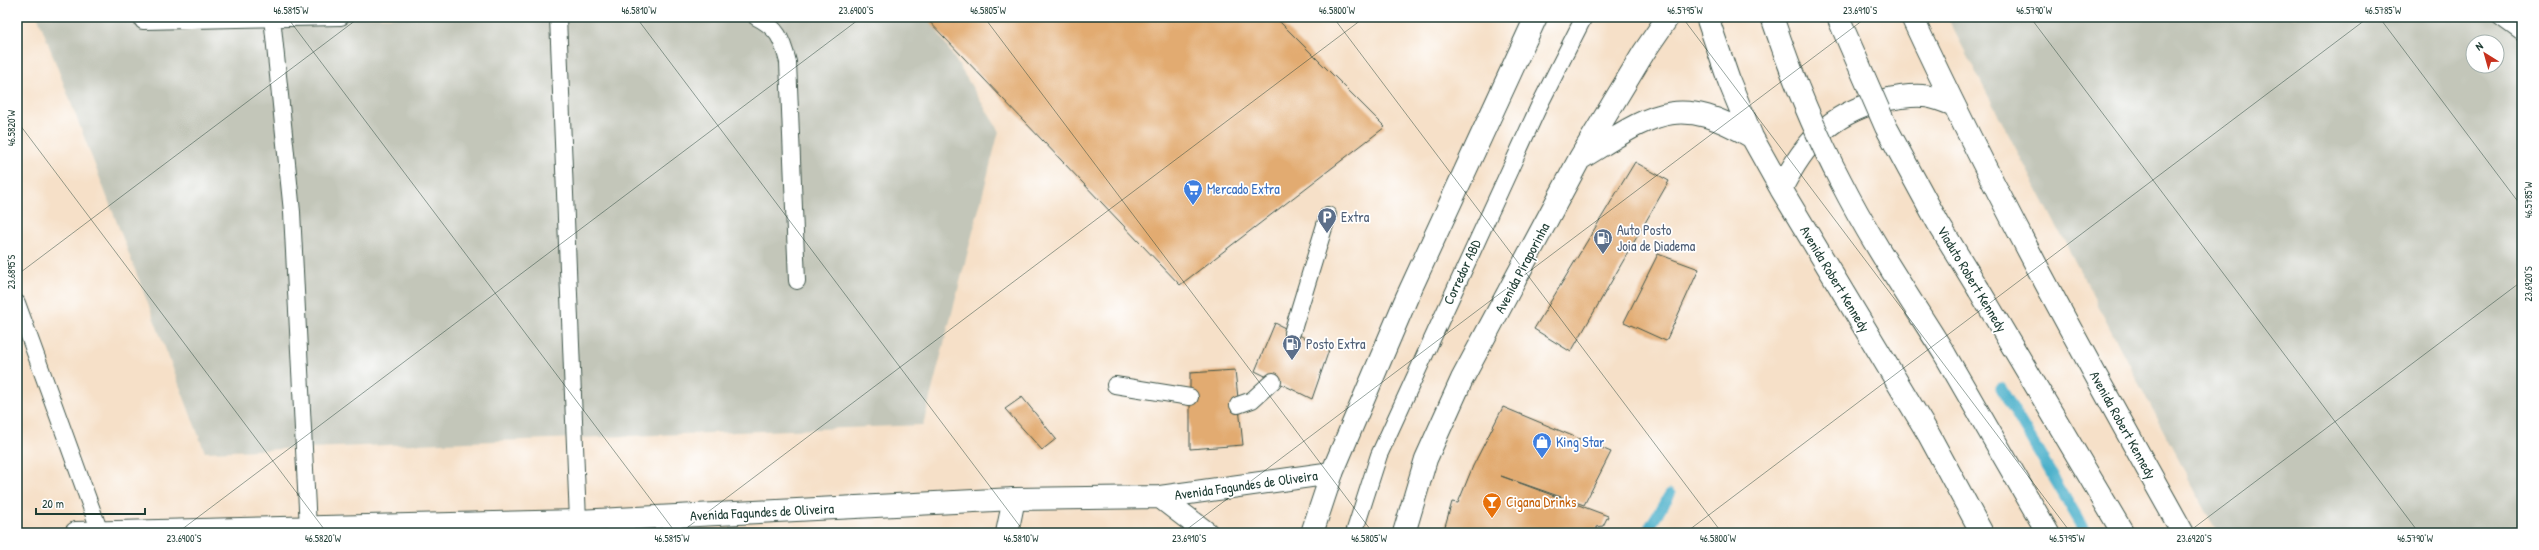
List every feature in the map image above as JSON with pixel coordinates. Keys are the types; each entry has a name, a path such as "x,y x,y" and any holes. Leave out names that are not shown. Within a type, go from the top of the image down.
{"main road":[{"path":"1312,533 1332,473 1407,297 1536,17"},
{"name":"Avenida Piraporinha","path":"1404,533 1426,459 1462,379 1580,158 1644,52 1668,17"},
{"name":"Avenida Robert Kennedy","path":"1707,17 1752,137 1781,189 1929,435 1982,533"},
{"path":"1772,17 1800,93 1841,182 1885,259 1944,353 2048,533"},
{"name":"Viaduto Robert Kennedy","path":"1838,17 1886,126 1938,223 2123,533"},
{"name":"Avenida Robert Kennedy","path":"1912,17 1952,104 2091,368 2183,533"},
{"path":"1781,189 1794,164 1812,140 1844,114 1899,96 1924,96 1952,104"},
{"path":"1580,158 1636,125 1657,116 1681,111 1710,115 1752,137"},
{"name":"Avenida Fagundes de Oliveira","path":"76,533 578,520 1014,499 1160,497 1332,473"},
{"name":"Avenida Fagundes de Oliveira","path":"1160,497 1208,533"},
{"path":"1008,533 1014,499"}],"lane":[{"path":"143,21 341,17"},
{"path":"558,17 578,520"},
{"path":"756,17 770,24 783,41 788,62 797,281"},
{"name":"Corredor ABD","path":"1354,533 1379,455 1538,106 1584,17"},
{"path":"2500,17 2522,32"},
{"path":"273,18 292,212 308,528"},
{"path":"1292,333 1328,215"},
{"path":"17,303 100,532"},
{"path":"1238,405 1252,400 1273,381"},
{"path":"1115,385 1190,397"}],"shaded area":[{"path":"38,17 929,17 999,131 923,425 205,452"},
{"path":"1947,17 2504,17 2522,31 2522,533 2217,533"}],"building":[{"name":"Mercado Extra","path":"925,17 1275,17 1385,127 1180,285"},
{"name":"Auto Posto Joia de Diadema","path":"1635,162 1669,181 1571,352 1534,329"},
{"path":"1658,254 1699,269 1666,341 1624,322"},
{"name":"Posto Extra","path":"1275,323 1329,350 1312,399 1255,371"},
{"path":"1235,370 1243,445 1190,449 1190,373"},
{"path":"1022,397 1056,439 1042,450 1005,409"},
{"path":"1503,407 1611,452 1584,505 1501,476 1608,516 1603,526 1597,527 1597,533 1443,533 1452,502 1458,503 1473,466"}],"waterway":[{"path":"2001,388 2086,533"},
{"path":"1646,533 1670,494"}],"place":[{"name":"Mercado Extra","path":"1193,206"},
{"name":"Extra","path":"1327,234"},
{"name":"Auto Posto Joia de Diadema","path":"1603,255"},
{"name":"Posto Extra","path":"1292,361"},
{"name":"King Star","path":"1542,459"},
{"name":"Cigana Drinks","path":"1492,519"}]}
